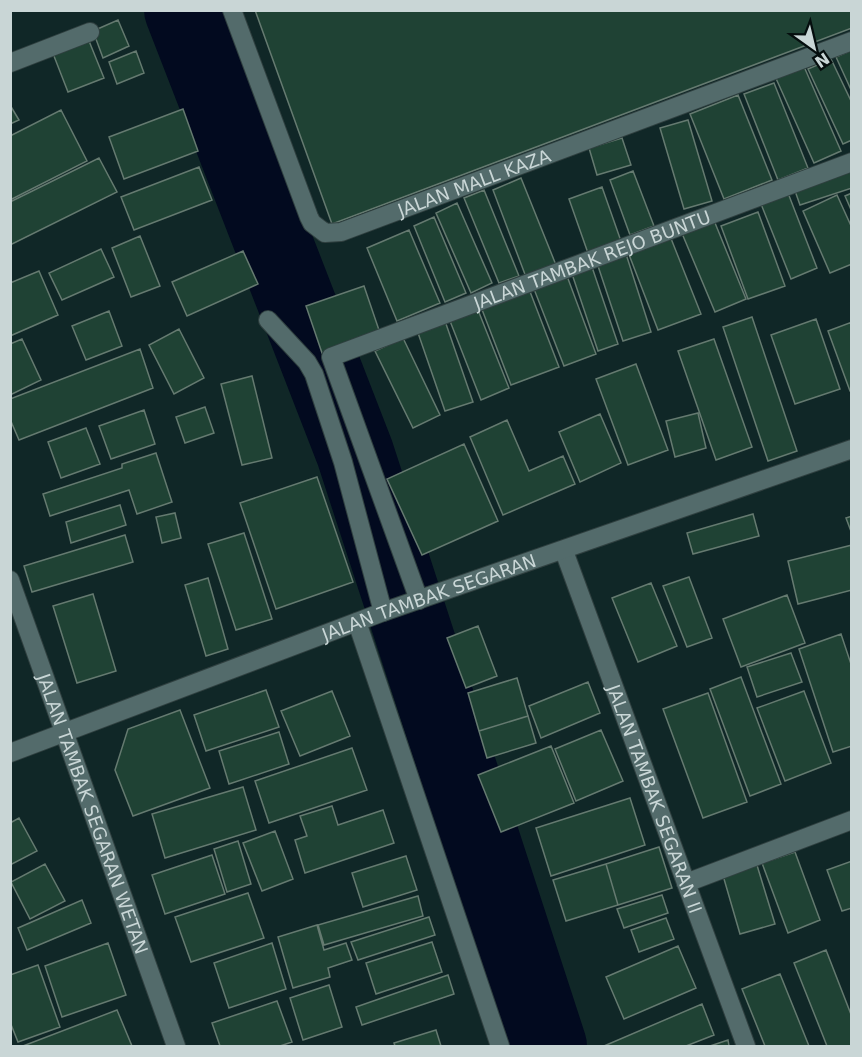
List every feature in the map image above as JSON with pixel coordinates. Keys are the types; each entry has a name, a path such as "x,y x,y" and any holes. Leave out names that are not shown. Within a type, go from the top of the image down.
{"street":[{"name":"JALAN MALL KAZA","path":"232,10 309,217 312,223 325,233 341,232 852,41"},
{"path":"10,63 90,32"},
{"name":"JALAN TAMBAK REJO BUNTU","path":"419,600 331,357 852,162"},
{"path":"267,320 307,362 314,374 343,462 383,613"},
{"name":"JALAN TAMBAK SEGARAN","path":"10,753 357,622 852,449"},
{"name":"JALAN TAMBAK SEGARAN II","path":"564,551 746,1047"},
{"name":"JALAN TAMBAK SEGARAN WETAN","path":"10,580 176,1047"},
{"path":"357,622 500,1047"},
{"path":"686,883 852,820"}],"building":[{"path":"255,10 852,10 852,28 332,224"},
{"path":"118,20 129,46 103,58 93,31"},
{"path":"87,36 104,78 68,92 52,51"},
{"path":"852,50 852,92 836,57"},
{"path":"136,51 144,73 117,84 109,62"},
{"path":"831,59 852,103 852,140 843,144 808,69"},
{"path":"802,62 841,151 814,163 774,74"},
{"path":"774,83 808,168 778,180 744,94"},
{"path":"738,95 772,180 724,199 690,114"},
{"path":"10,105 19,120 10,124"},
{"path":"183,109 198,151 124,179 109,137"},
{"path":"61,110 87,161 10,200 10,136"},
{"path":"688,120 712,201 684,209 660,128"},
{"path":"622,138 631,165 597,175 589,148"},
{"path":"99,158 117,192 10,245 10,202"},
{"path":"199,167 212,200 134,230 121,197"},
{"path":"852,169 852,188 800,205 794,188"},
{"path":"633,171 654,226 630,235 610,180"},
{"path":"521,178 556,265 526,277 493,190"},
{"path":"602,187 622,244 589,256 569,199"},
{"path":"484,190 519,276 499,283 464,198"},
{"path":"788,193 817,268 791,279 761,204"},
{"path":"852,193 852,212 845,196"},
{"path":"837,195 852,228 852,264 830,273 803,211"},
{"path":"457,203 492,283 471,293 436,213"},
{"path":"758,212 785,286 748,299 721,226"},
{"path":"434,217 466,293 445,302 414,226"},
{"path":"713,218 746,299 715,312 681,231"},
{"path":"409,230 440,303 397,321 367,248"},
{"path":"140,236 160,286 131,297 112,248"},
{"path":"670,236 701,314 658,330 628,252"},
{"path":"101,249 114,277 62,300 49,273"},
{"path":"243,251 258,284 187,316 172,282"},
{"path":"626,254 651,332 623,341 597,263"},
{"path":"592,267 618,344 598,351 572,274"},
{"path":"39,271 58,315 10,336 10,283"},
{"path":"567,276 596,354 564,366 534,289"},
{"path":"364,286 380,333 322,353 306,306"},
{"path":"529,289 559,367 511,385 481,307"},
{"path":"478,310 509,388 481,400 450,321"},
{"path":"109,311 122,346 86,360 72,326"},
{"path":"752,317 797,451 768,461 723,327"},
{"path":"816,319 840,389 795,404 771,335"},
{"path":"445,321 473,402 445,411 417,330"},
{"path":"852,322 852,391 850,391 828,331"},
{"path":"179,329 204,378 174,394 149,345"},
{"path":"403,338 440,415 413,428 375,351"},
{"path":"22,339 41,380 10,395 10,344"},
{"path":"714,339 752,447 716,460 678,351"},
{"path":"140,349 153,388 19,440 10,419 10,399"},
{"path":"636,364 668,450 628,465 596,379"},
{"path":"252,376 272,458 242,465 221,384"},
{"path":"205,407 214,433 185,443 176,417"},
{"path":"144,410 155,444 111,459 99,426"},
{"path":"698,413 706,448 675,457 666,421"},
{"path":"600,414 621,463 580,482 559,432"},
{"path":"507,420 529,471 563,456 575,484 503,515 470,437"},
{"path":"86,428 100,464 61,478 48,442"},
{"path":"464,444 498,521 422,555 387,479"},
{"path":"156,453 172,502 137,514 129,490 50,516 43,494 122,468 122,464"},
{"path":"317,477 353,582 276,609 240,503"},
{"path":"120,505 126,525 71,543 66,522"},
{"path":"175,513 181,538 162,543 156,517"},
{"path":"753,514 759,536 693,554 687,533"},
{"path":"852,516 852,534 846,518"},
{"path":"244,533 272,619 236,630 208,544"},
{"path":"125,535 133,562 32,592 24,566"},
{"path":"852,545 852,590 798,604 788,561"},
{"path":"689,577 712,638 687,647 663,586"},
{"path":"208,578 228,649 206,656 185,585"},
{"path":"651,583 677,646 638,662 612,598"},
{"path":"93,594 116,671 77,683 53,606"},
{"path":"787,595 805,643 741,667 723,619"},
{"path":"478,626 497,676 466,688 447,638"},
{"path":"841,634 852,667 852,746 833,752 799,649"},
{"path":"791,653 802,682 757,697 747,667"},
{"path":"741,677 781,784 750,796 710,689"},
{"path":"517,678 528,716 479,731 468,693"},
{"path":"588,682 600,713 541,738 529,706"},
{"path":"266,690 279,727 206,751 194,715"},
{"path":"332,691 350,736 300,756 281,711"},
{"path":"804,691 831,763 785,781 757,708"},
{"path":"708,693 747,802 703,818 663,709"},
{"path":"180,710 210,788 133,816 115,770 128,729"},
{"path":"528,716 536,743 487,758 479,731"},
{"path":"601,730 623,781 576,801 555,749"},
{"path":"279,732 289,764 229,784 219,751"},
{"path":"551,746 574,803 501,832 478,775"},
{"path":"352,748 367,790 269,823 255,781"},
{"path":"243,787 256,830 165,858 152,814"},
{"path":"630,798 645,845 551,876 536,828"},
{"path":"332,806 338,825 383,810 394,843 305,873 295,840 307,836 300,816"},
{"path":"19,818 37,851 10,865 10,823"},
{"path":"275,831 293,879 262,891 243,843"},
{"path":"238,841 251,884 227,892 214,849"},
{"path":"659,847 672,888 618,905 606,864"},
{"path":"795,852 820,920 788,933 762,863"},
{"path":"212,855 225,894 165,914 152,875"},
{"path":"406,856 417,890 363,907 352,873"},
{"path":"852,861 852,908 842,911 827,870"},
{"path":"756,862 775,924 740,934 722,872"},
{"path":"45,864 65,901 30,919 11,882"},
{"path":"606,864 618,905 566,921 553,880"},
{"path":"248,893 264,938 191,962 175,917"},
{"path":"662,895 668,913 624,928 617,909"},
{"path":"418,896 423,916 324,945 318,925"},
{"path":"82,900 91,923 27,950 18,928"},
{"path":"429,917 435,935 358,960 351,942"},
{"path":"666,918 674,939 639,952 631,930"},
{"path":"317,925 324,950 346,943 352,960 328,968 330,977 293,988 278,937"},
{"path":"432,942 442,972 376,994 366,963"},
{"path":"108,943 126,995 62,1017 45,966"},
{"path":"272,943 286,989 229,1008 214,963"},
{"path":"678,946 696,988 624,1019 606,977"},
{"path":"826,950 852,1017 852,1046 827,1046 794,963"},
{"path":"38,965 60,1027 18,1042 10,1022 10,975"},
{"path":"780,974 809,1046 765,1046 742,989"},
{"path":"448,975 454,994 362,1025 356,1007"},
{"path":"329,985 342,1027 303,1040 290,998"},
{"path":"277,1001 292,1042 280,1046 220,1046 212,1023"},
{"path":"702,1004 714,1035 686,1046 604,1046"},
{"path":"117,1010 132,1046 23,1046"},
{"path":"436,1030 441,1046 395,1046 394,1043"},
{"path":"728,1040 729,1046 710,1046"}],"waterway":[{"path":"183,10 355,453 548,1046"}]}
